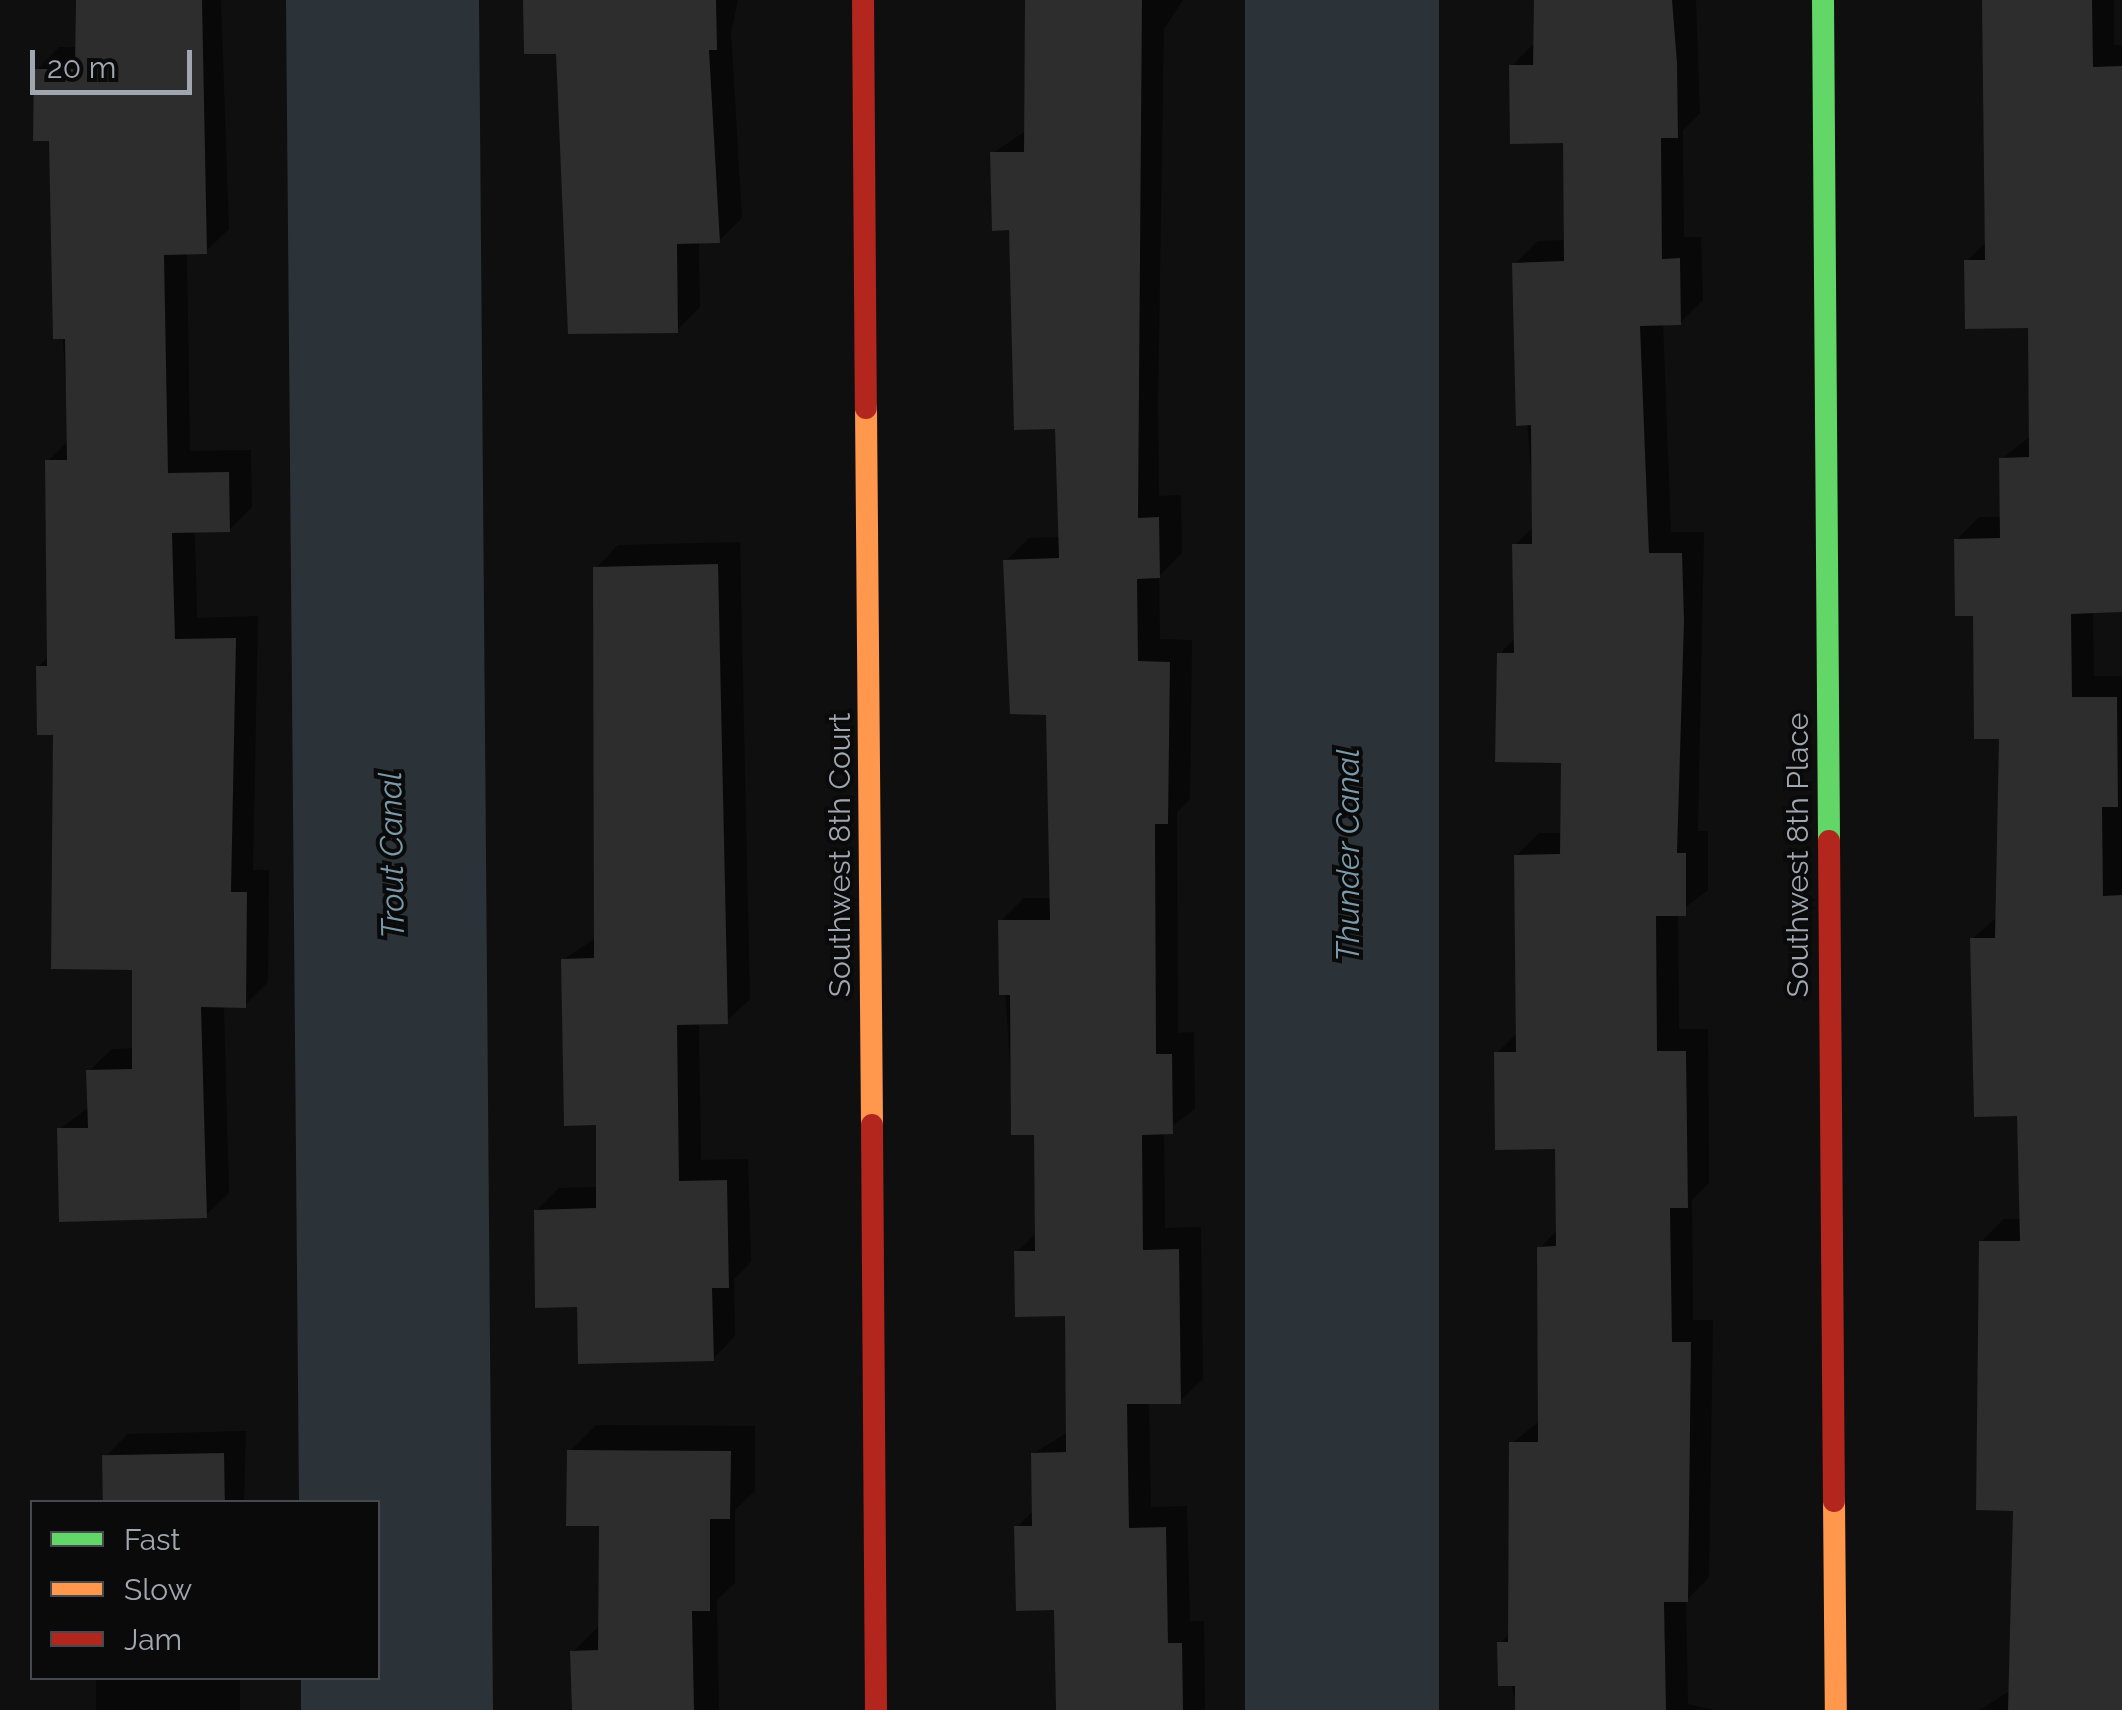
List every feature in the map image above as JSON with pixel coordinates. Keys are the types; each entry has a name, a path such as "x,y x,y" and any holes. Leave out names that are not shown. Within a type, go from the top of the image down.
{"street":[{"name":"Southwest 8th Court","path":"863,0 876,1710"},
{"name":"Southwest 8th Place","path":"1822,0 1836,1710"}],"water":[{"name":"Trout Canal","path":"286,0 479,0 493,1710 301,1710 301,1680 380,1680 380,1500 299,1500"},
{"name":"Thunder Canal","path":"1245,0 1439,0 1439,1710 1245,1710"}],"building":[{"path":"76,0 202,0 207,254 164,255 168,473 229,472 230,532 172,533 175,639 236,638 231,892 247,892 246,1008 201,1007 207,1218 59,1222 57,1128 88,1128 86,1070 132,1069 132,970 51,969 53,735 37,735 36,666 47,666 45,460 67,460 65,339 53,339 49,141 33,141 34,69 75,69"},
{"path":"523,0 716,0 717,50 709,50 720,243 677,244 678,333 568,334 556,54 524,54"},
{"path":"1025,0 1142,0 1138,518 1159,517 1160,578 1137,579 1138,661 1170,662 1168,824 1155,824 1156,1054 1172,1054 1173,1134 1142,1135 1143,1250 1179,1249 1181,1404 1127,1404 1129,1528 1166,1527 1168,1643 1182,1643 1183,1710 1056,1710 1054,1610 1016,1611 1014,1526 1032,1526 1031,1453 1066,1452 1065,1316 1015,1317 1014,1251 1035,1251 1034,1135 1011,1135 1010,995 999,995 998,920 1050,920 1046,715 1010,714 1003,560 1059,558 1055,429 1014,430 1009,230 992,231 990,152 1024,152"},
{"path":"1534,0 1672,0 1677,63 1678,138 1661,138 1662,259 1680,258 1681,325 1640,326 1649,553 1682,553 1684,621 1677,853 1686,853 1686,916 1656,916 1657,1051 1686,1051 1688,1208 1670,1208 1672,1342 1691,1342 1688,1602 1664,1602 1666,1710 1515,1710 1515,1686 1498,1686 1497,1642 1508,1642 1509,1442 1538,1442 1537,1247 1556,1246 1555,1149 1495,1150 1494,1052 1516,1052 1514,855 1560,854 1561,763 1495,762 1497,653 1514,653 1512,544 1532,544 1531,425 1516,426 1512,263 1564,261 1563,143 1510,144 1509,65 1533,65"},
{"path":"1982,0 2092,0 2093,67 2122,66 2122,612 2071,614 2072,697 2117,697 2118,807 2102,807 2103,896 2122,895 2122,1710 2008,1710 2013,1511 1976,1510 1979,1241 2020,1241 2017,1116 1974,1117 1970,938 1995,938 1999,739 1974,739 1973,616 1955,616 1954,539 2000,538 1999,458 2029,457 2028,328 1965,329 1964,260 1985,260"},
{"path":"718,564 728,1024 677,1025 679,1181 727,1180 729,1288 712,1288 714,1361 578,1364 577,1307 535,1308 534,1210 596,1208 596,1125 564,1126 561,959 594,958 593,567"},
{"path":"567,1450 731,1451 730,1519 710,1519 710,1611 692,1611 694,1710 572,1710 570,1651 598,1650 599,1526 566,1526"},
{"path":"224,1453 225,1500 103,1500 102,1455"}],"traffic: fast":[{"path":"1823,0 1829,841"}],"traffic: slow":[{"path":"866,408 872,1125"},
{"path":"1834,1501 1836,1710"}],"traffic: jam":[{"path":"863,0 866,408"},
{"path":"1829,841 1834,1501"},
{"path":"872,1125 876,1710"}]}
